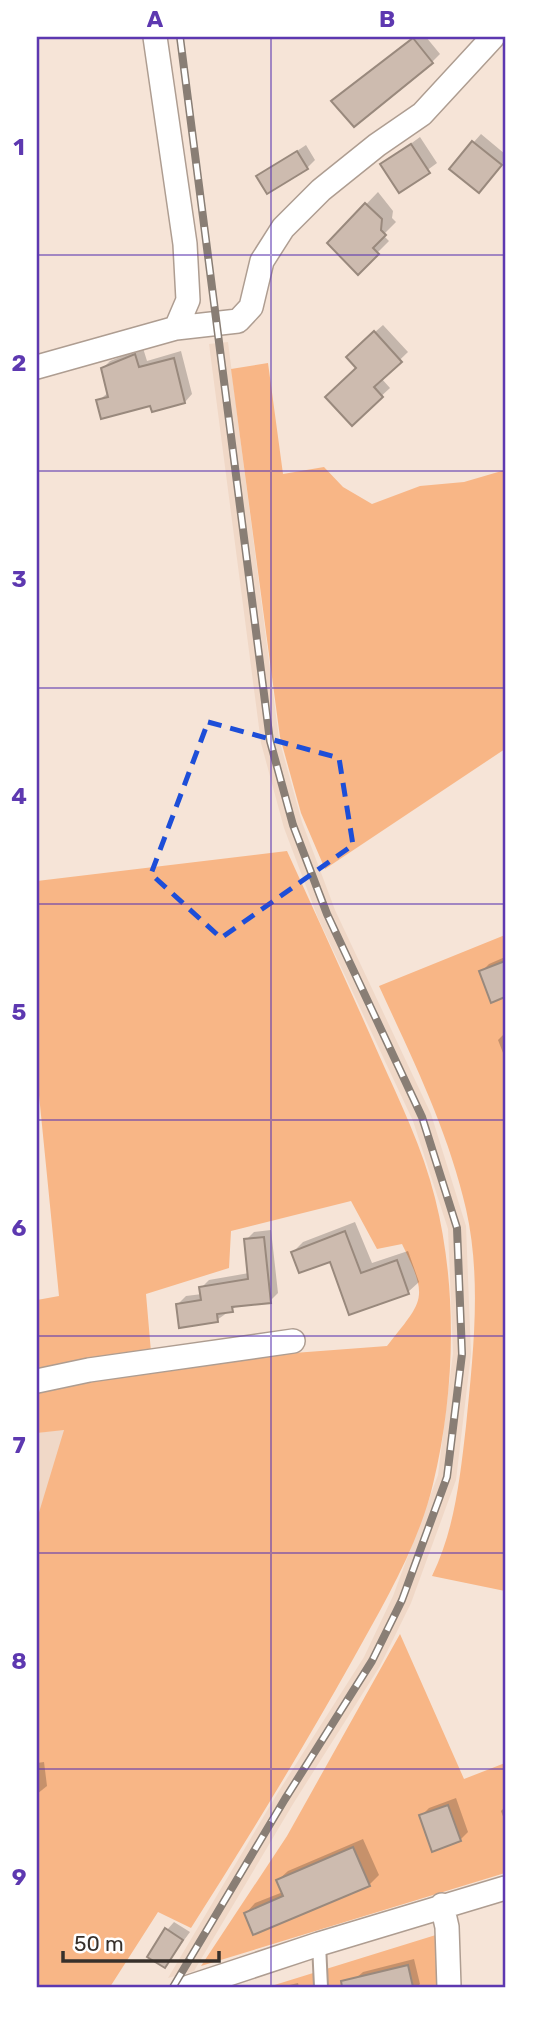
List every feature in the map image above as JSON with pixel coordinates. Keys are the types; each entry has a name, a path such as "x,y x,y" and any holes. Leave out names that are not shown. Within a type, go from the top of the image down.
{"street":[{"path":"155,37 185,244 188,300 176,328"},
{"path":"37,366 176,328 238,321 251,307 262,261 283,228 321,190 377,145 422,114 493,37"},
{"path":"37,1381 89,1370 293,1340"},
{"path":"188,1987 443,1905 505,1888"},
{"path":"443,1905 447,1927 449,1987"}],"lane":[{"path":"319,1944 321,1987"}],"highlighted area":[{"path":"208,722 339,758 353,845 221,938 151,874"}],"shaded area":[{"path":"228,342 279,739 302,822 335,910 431,1114 466,1226 471,1354 456,1480 411,1603 380,1666 293,1804 194,1971 168,1978 277,1794 364,1657 393,1596 438,1475 453,1353 448,1229 413,1121 318,918 284,828 261,743 209,344"},
{"path":"268,363 283,474 324,467 343,487 372,504 420,486 464,482 505,470 505,749 325,869 301,813 280,737 231,369"},
{"path":"287,851 410,1126 435,1198 447,1268 451,1341 446,1414 433,1484 409,1553 376,1619 253,1829 191,1928 158,1912 110,1987 37,1987 37,1519 64,1430 37,1433 37,1390 74,1381 254,1356 387,1346 415,1308 419,1288 402,1244 377,1249 351,1201 231,1231 229,1268 146,1294 151,1352 37,1368 37,1300 59,1296 37,1075 37,881"},
{"path":"505,935 505,1591 432,1576 451,1521 461,1464 475,1318 474,1263 466,1209 449,1151 428,1095 379,986"},
{"path":"65,1429 40,1513 37,1519 37,1433"},
{"path":"400,1634 464,1779 505,1763 505,1873 201,1966 287,1836"},
{"path":"439,1934 441,1987 268,1987"}],"building":[{"path":"413,38 433,63 354,127 331,101"},
{"path":"472,141 502,165 479,193 449,169"},
{"path":"411,144 430,173 399,193 380,164"},
{"path":"297,151 308,169 267,194 256,176"},
{"path":"365,203 382,219 381,230 386,235 373,248 379,254 358,275 327,243"},
{"path":"374,331 402,362 374,387 383,397 352,426 325,397 356,368 346,357"},
{"path":"135,354 139,367 174,358 185,403 152,412 150,406 101,419 96,400 108,397 101,368"},
{"path":"505,961 505,997 491,1003 479,971"},
{"path":"345,1231 361,1273 397,1260 409,1294 349,1315 330,1262 299,1273 291,1252"},
{"path":"264,1237 271,1303 232,1307 233,1312 217,1314 218,1322 179,1328 176,1304 201,1300 199,1287 248,1279 244,1239"},
{"path":"448,1805 461,1841 432,1852 419,1815"},
{"path":"353,1847 370,1886 253,1935 244,1913 283,1896 276,1880"},
{"path":"165,1928 183,1940 165,1968 147,1957"},
{"path":"408,1965 413,1987 342,1987 341,1981"}],"railway":[{"path":"173,1987 285,1799 372,1661 402,1600 447,1477 462,1354 457,1228 422,1117 327,914 293,825 270,741 180,37"}]}
